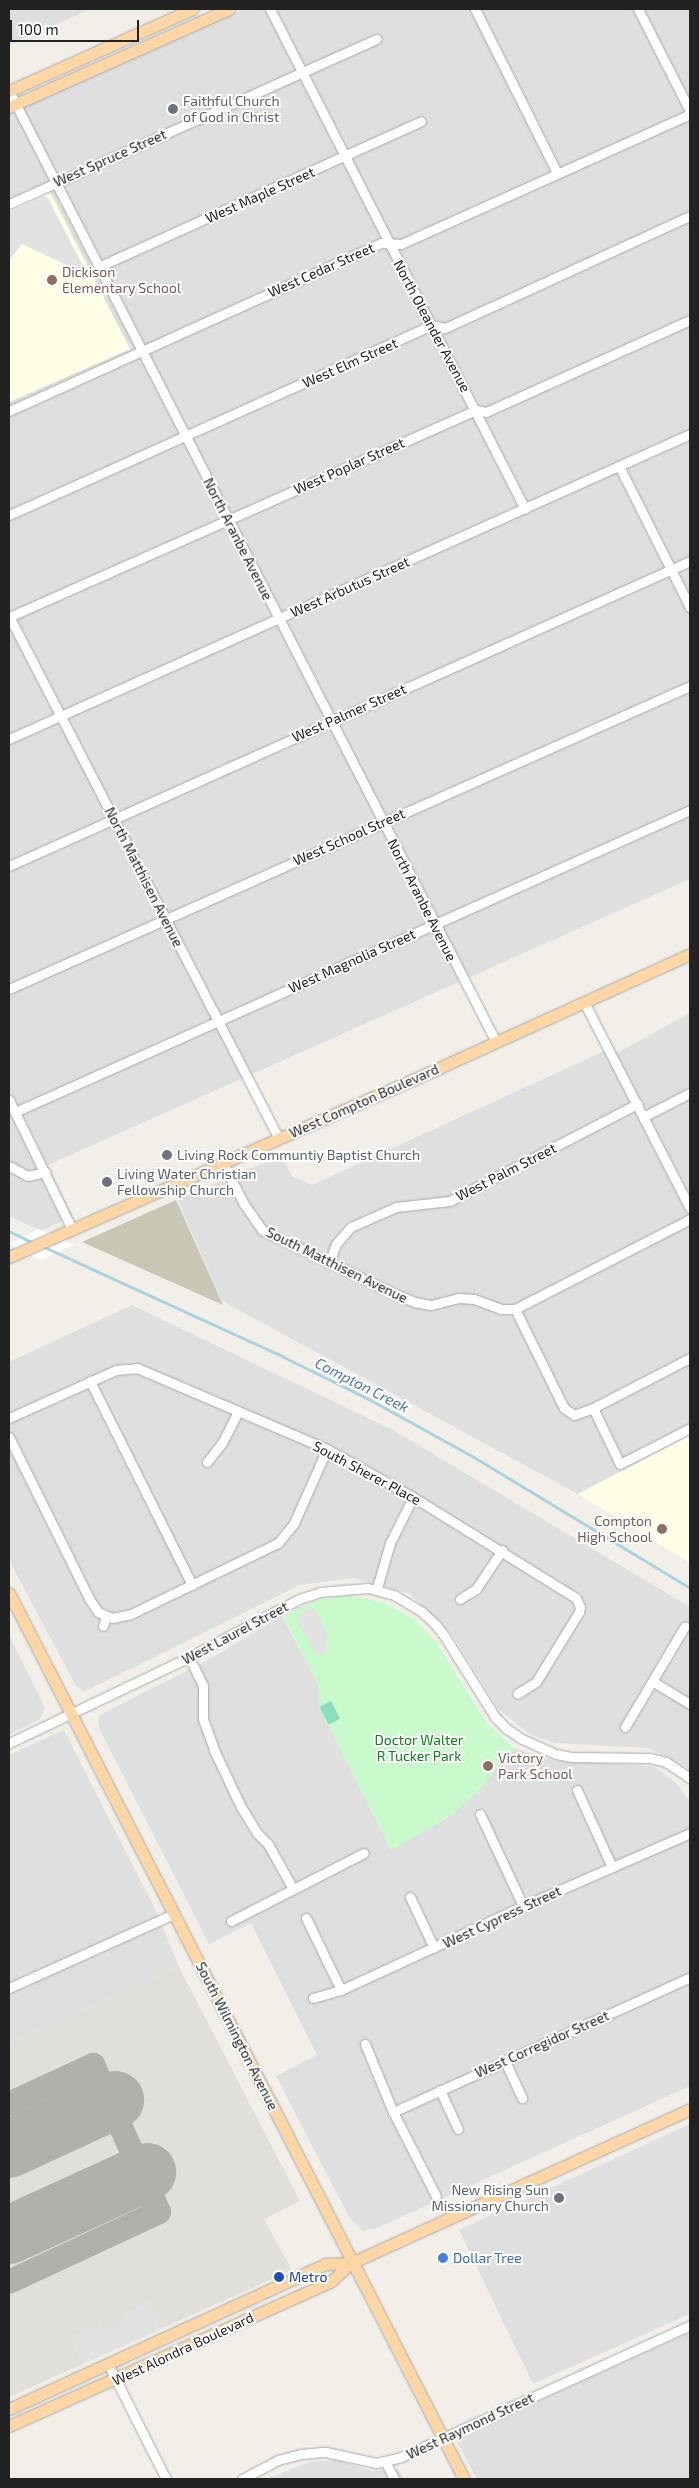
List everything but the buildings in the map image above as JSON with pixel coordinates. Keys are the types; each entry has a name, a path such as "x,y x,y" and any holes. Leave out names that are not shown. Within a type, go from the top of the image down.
{"main road":[{"path":"9,91 192,9"},
{"path":"12,105 229,9"},
{"name":"West Compton Boulevard","path":"9,1258 690,954"},
{"name":"South Wilmington Avenue","path":"9,1594 351,2263 464,2479"},
{"name":"West Alondra Boulevard","path":"9,2426 116,2380 330,2282 351,2263 690,2109"},
{"name":"West Alondra Boulevard","path":"9,2409 326,2264 351,2263"}],"street":[{"name":"North Oleander Avenue","path":"270,9 525,509"},
{"path":"475,9 557,173"},
{"path":"638,9 690,112"},
{"name":"West Spruce Street","path":"9,204 377,40"},
{"path":"9,91 12,105 98,267"},
{"name":"West Cedar Street","path":"9,410 381,243 401,244 690,112"},
{"name":"West Maple Street","path":"98,267 421,121"},
{"name":"West Elm Street","path":"9,515 432,325 445,328 690,216"},
{"name":"North Aranbe Avenue","path":"98,267 496,1042"},
{"name":"West Poplar Street","path":"9,616 476,410 486,412 690,320"},
{"name":"West Arbutus Street","path":"9,740 690,434"},
{"path":"619,466 690,607"},
{"name":"West Palmer Street","path":"9,866 690,561"},
{"name":"North Matthisen Avenue","path":"9,616 278,1139"},
{"name":"West School Street","path":"9,989 690,686"},
{"name":"West Magnolia Street","path":"15,1112 690,810"},
{"path":"584,1002 690,1208"},
{"path":"643,1117 690,1093"},
{"path":"9,1100 46,1172 72,1229"},
{"name":"West Palm Street","path":"330,1261 336,1244 350,1227 396,1207 450,1201 637,1104"},
{"name":"South Matthisen Avenue","path":"223,1163 253,1220 262,1230 274,1238 330,1261 415,1302 431,1305 459,1298 501,1308 515,1309"},
{"path":"9,1166 28,1176 46,1172"},
{"path":"690,1219 515,1309 564,1408 574,1415 593,1408 690,1358"},
{"name":"South Sherer Place","path":"90,1381 116,1370 136,1368 327,1449 502,1550 576,1598 580,1607 576,1618 536,1682 517,1694"},
{"path":"9,1418 90,1381 192,1585"},
{"path":"593,1408 620,1464 690,1428"},
{"path":"207,1462 222,1443 238,1412"},
{"path":"9,1437 90,1600 98,1612 106,1616 121,1617 266,1550 287,1534 294,1523 327,1449"},
{"path":"413,1497 390,1543 377,1588 408,1602 436,1625 446,1637 495,1717 506,1729 548,1751 571,1757 650,1758 666,1762 690,1778"},
{"path":"460,1599 476,1589 502,1550"},
{"name":"West Laurel Street","path":"9,1743 72,1715 313,1594 352,1588 377,1588"},
{"path":"103,1626 106,1616"},
{"path":"625,1728 685,1626"},
{"path":"189,1657 203,1686 203,1719 214,1750 241,1807 257,1833 268,1844 293,1889"},
{"path":"652,1681 690,1704"},
{"path":"576,1790 612,1867"},
{"path":"480,1814 523,1906"},
{"name":"West Cypress Street","path":"313,1998 342,1990 523,1906 690,1833"},
{"path":"231,1920 364,1853"},
{"path":"410,1897 434,1948"},
{"path":"9,1988 174,1914"},
{"path":"306,1918 342,1990"},
{"name":"West Corregidor Street","path":"393,2112 690,1976"},
{"path":"364,2044 393,2112 436,2196"},
{"path":"505,2061 522,2098"},
{"path":"440,2090 458,2129"},
{"name":"West Raymond Street","path":"242,2479 278,2460 302,2454 326,2452 376,2464 386,2463 690,2325"},
{"path":"108,2364 166,2479"},
{"path":"386,2463 394,2479"}],"shaded area":[{"path":"9,9 83,9 84,12 9,45"},
{"path":"244,9 690,9 690,879 48,1165 73,1216 41,1231 9,1216 9,402 130,349 49,192 9,210 9,114"},
{"name":"Dickison Elementary School","path":"50,192 130,349 9,402 9,210"},
{"path":"43,196 48,198 86,272 83,273 22,244 9,260 9,212"},
{"path":"690,1013 690,1435 578,1494 222,1301 177,1199 281,1156 292,1176 312,1185 613,1047 617,1053"},
{"path":"176,1200 223,1305 82,1242"},
{"path":"132,1305 393,1430 690,1607 690,1772 686,1767 648,1748 555,1743 531,1735 498,1709 453,1636 410,1594 354,1578 300,1585 84,1692 76,1686 9,1560 9,1362"},
{"name":"Compton High School","path":"690,1435 690,1563 578,1494"},
{"path":"314,1608 328,1635 325,1644 328,1650 316,1656 295,1616"},
{"path":"282,1616 319,1686 319,1707 391,1850 450,1816 476,1793 514,1748 554,1761 653,1766 675,1782 690,1801 690,2086 377,2228 363,2231 349,2217 276,2076 317,2055 251,1923 209,1944 99,1728 98,1716 206,1661"},
{"path":"9,1635 45,1708 40,1719 9,1734"},
{"path":"64,1730 157,1913 179,1967 9,2043 9,1755"},
{"path":"179,1967 300,2201 264,2219 292,2270 9,2397 9,2043"},
{"path":"690,2124 690,2314 533,2384 459,2230"},
{"path":"149,2302 161,2329 83,2364 70,2337 100,2324 104,2333 126,2323 123,2314"},
{"path":"690,2332 690,2479 477,2479 456,2439"},
{"path":"337,2460 372,2471 398,2469 404,2479 266,2479 310,2462"}],"green space":[{"name":"Doctor Walter R Tucker Park","path":"342,1596 369,1599 392,1606 416,1621 436,1642 487,1724 514,1748 476,1793 451,1815 391,1850 319,1708 319,1686 283,1616 314,1601"},
{"path":"331,1701 340,1719 328,1725 319,1707"}],"pier":[{"path":"39,1229 74,1245 41,1260 9,1244"}],"waterway":[{"name":"Compton Creek","path":"9,1231 32,1242"},
{"name":"Compton Creek","path":"42,1246 284,1357 369,1399 474,1457 690,1588"}],"taxiway":[{"path":"9,2104 93,2065 159,2212 9,2282"}],"runway":[{"path":"9,2149 115,2100"},
{"path":"9,2235 147,2172"}],"place":[{"name":"Faithful Church of God in Christ","path":"173,109"},
{"name":"Dickison Elementary School","path":"52,280"},
{"name":"Living Rock Communtiy Baptist Church","path":"167,1155"},
{"name":"Living Water Christian Fellowship Church","path":"107,1182"},
{"name":"Compton High School","path":"662,1529"},
{"name":"Victory Park School","path":"488,1766"},
{"name":"New Rising Sun Missionary Church","path":"559,2198"},
{"name":"Dollar Tree","path":"443,2258"},
{"name":"Metro","path":"279,2277"}]}
